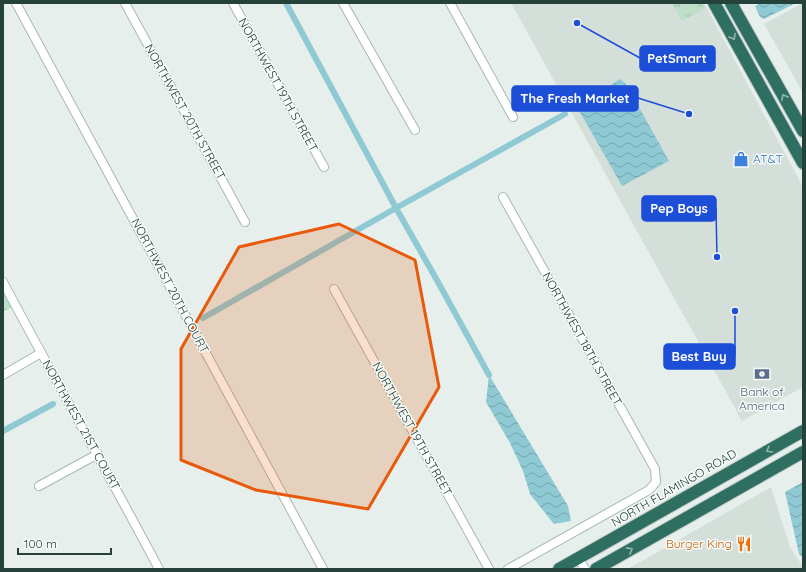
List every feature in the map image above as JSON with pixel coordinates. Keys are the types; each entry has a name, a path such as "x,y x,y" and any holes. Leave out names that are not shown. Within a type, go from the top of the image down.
{"highway":[{"path":"714,3 803,163"},
{"path":"731,3 803,131"},
{"name":"NORTH FLAMINGO ROAD","path":"569,565 803,431"},
{"path":"596,569 803,452"}],"street":[{"name":"NORTHWEST 20TH COURT","path":"16,3 322,569"},
{"name":"NORTHWEST 20TH STREET","path":"125,3 245,222"},
{"name":"NORTHWEST 19TH STREET","path":"233,3 324,167"},
{"path":"344,3 414,130"},
{"path":"450,3 513,117"},
{"name":"NORTHWEST 18TH STREET","path":"503,197 655,469 656,482 649,490 508,569"},
{"name":"NORTHWEST 21ST COURT","path":"3,282 98,454 159,569"},
{"name":"NORTHWEST 19TH STREET","path":"334,289 489,569"},
{"path":"3,375 41,353"},
{"path":"39,486 98,454"},
{"path":"569,565 585,569"}],"highlighted area":[{"path":"339,224 415,260 439,387 368,509 256,490 181,460 181,349 239,247"}],"shaded area":[{"path":"511,3 704,3 803,187 803,387 742,421"},
{"path":"803,3 803,93 764,24"},
{"path":"771,487 790,547 803,569 628,569"}],"green space":[{"path":"672,3 702,3 705,8 682,21"},
{"path":"3,287 14,306 3,312"}],"water":[{"path":"761,3 796,3 764,19 760,17 755,6"},
{"path":"620,79 626,84 669,161 622,186 577,107"},
{"path":"489,375 568,506 571,521 554,524 530,494 523,471 510,443 486,402"},
{"path":"803,482 803,558 799,554 785,492"}],"waterway":[{"path":"286,3 396,208 489,375"},
{"path":"203,318 565,114"},
{"path":"3,431 53,404"}],"place":[{"name":"PetSmart","path":"577,23"},
{"name":"The Fresh Market","path":"689,114"},
{"name":"AT&T","path":"741,159"},
{"name":"Pep Boys","path":"717,257"},
{"name":"Best Buy","path":"735,311"},
{"name":"Bank of America","path":"762,374"},
{"name":"Burger King","path":"744,544"}]}
